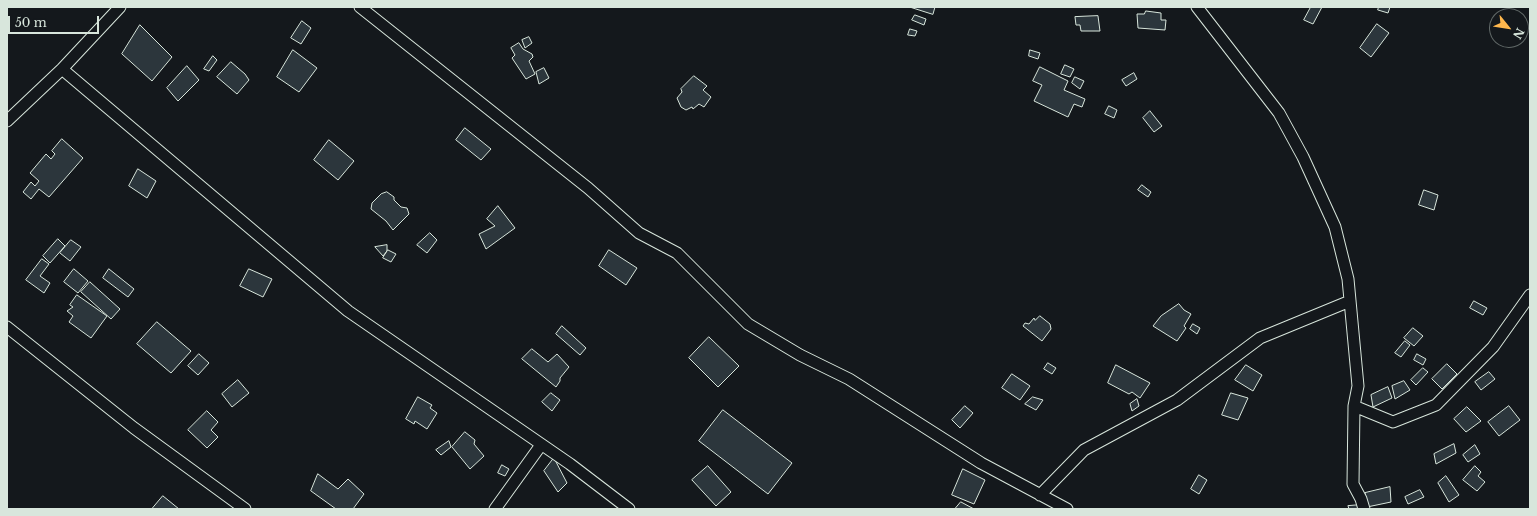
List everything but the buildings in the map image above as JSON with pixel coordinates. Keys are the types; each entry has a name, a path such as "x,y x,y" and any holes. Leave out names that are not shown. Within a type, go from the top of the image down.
{"street":[{"path":"7,121 62,69 120,7"},
{"path":"360,7 588,188 639,233 677,253 748,324 800,355 849,379 981,463 1067,509"},
{"path":"1196,7 1279,113 1303,157 1335,227 1348,278 1358,386 1354,406 1352,484 1361,499 1364,509"},
{"path":"62,69 348,311 570,464 629,509"},
{"path":"1354,406 1393,422 1436,406 1493,347 1530,295"},
{"path":"1040,495 1084,450 1177,400 1260,338 1350,301"},
{"path":"7,327 134,428 245,509"},
{"path":"495,509 541,445"}]}
